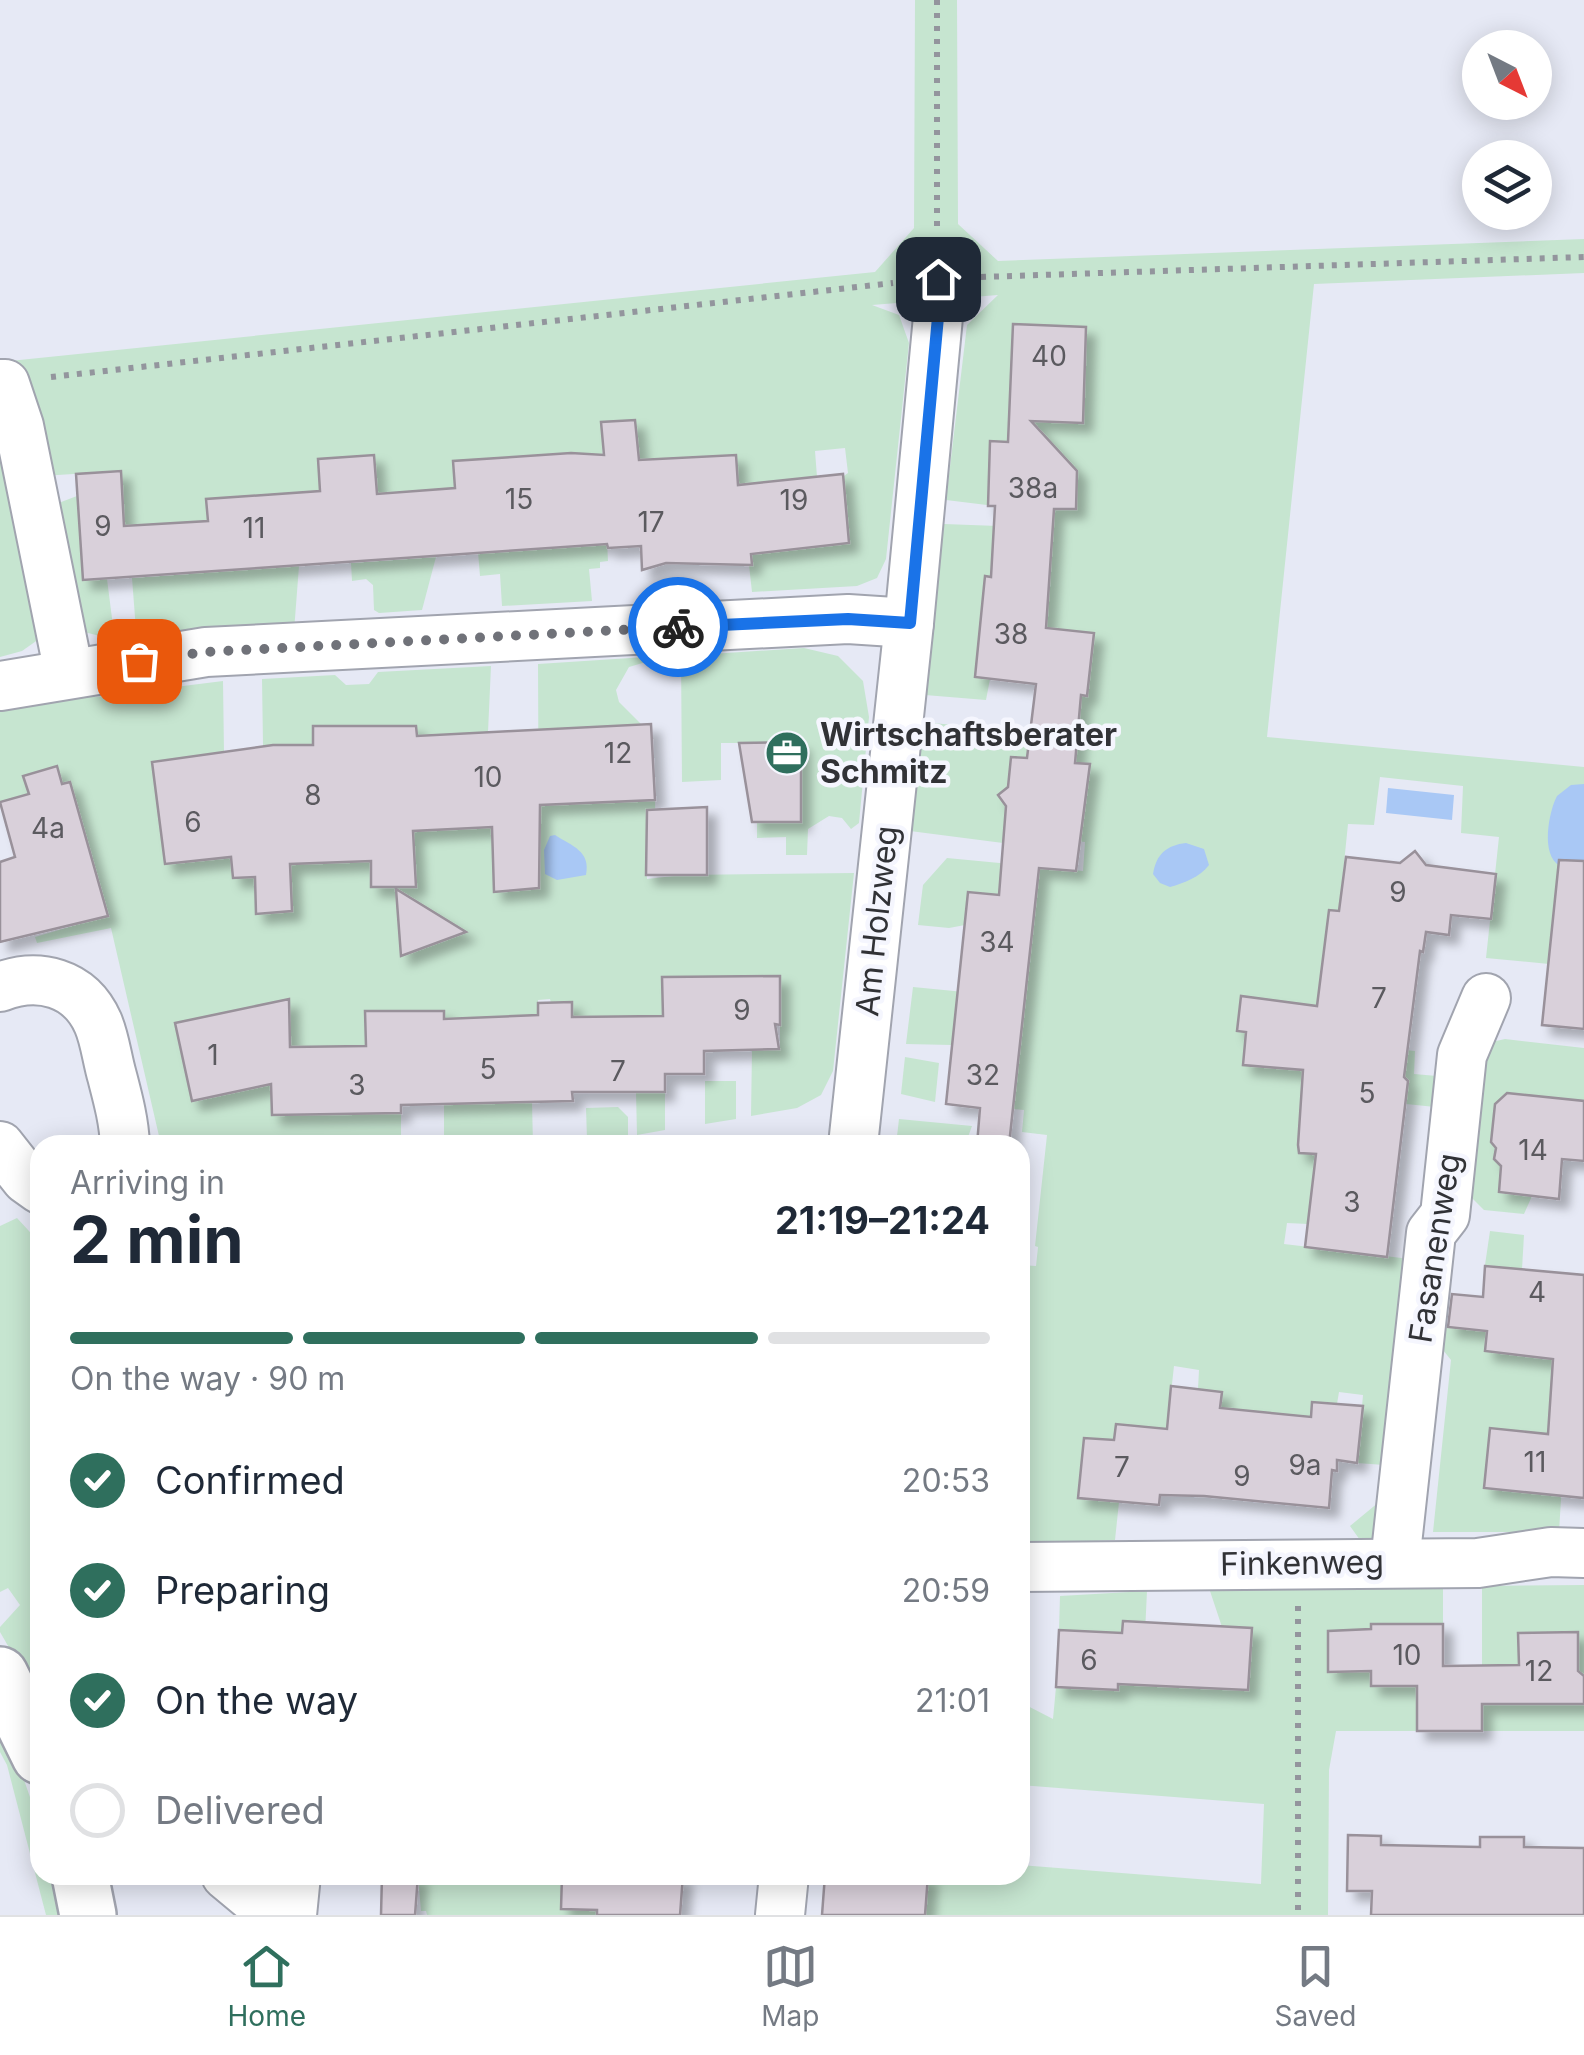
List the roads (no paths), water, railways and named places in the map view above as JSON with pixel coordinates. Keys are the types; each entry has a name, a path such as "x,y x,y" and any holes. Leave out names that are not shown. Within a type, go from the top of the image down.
{"street":[{"name":"Am Holzweg","path":"848,1135 910,623 938,317 938,279"},
{"path":"20,381 5,384 19,426 68,674"},
{"path":"0,686 206,652 848,619 910,623"},
{"path":"0,986 20,979 45,979 63,986 89,1008 101,1034 124,1135"},
{"name":"Fasanenweg","path":"1395,1562 1431,1233 1445,1215 1462,1056 1486,998"},
{"path":"0,1146 30,1182"},
{"name":"Finkenweg","path":"1030,1566 1478,1562 1551,1552 1584,1552"},
{"path":"0,1675 30,1736"},
{"path":"82,1885 88,1915"},
{"path":"238,1885 274,1915"},
{"path":"292,1915 295,1885"},
{"path":"780,1915 783,1885"}],"water":[{"path":"1584,784 1584,871 1562,867 1554,860 1548,832 1557,796 1571,785"},
{"path":"1388,788 1454,795 1452,820 1386,813"},
{"path":"555,835 583,855 586,875 557,880 545,874 544,850 550,836"},
{"path":"1186,843 1204,849 1209,865 1181,884 1170,887 1160,883 1153,874 1160,856 1168,848"}],"place":[{"name":"Wirtschaftsberater Schmitz","path":"787,753"}]}
